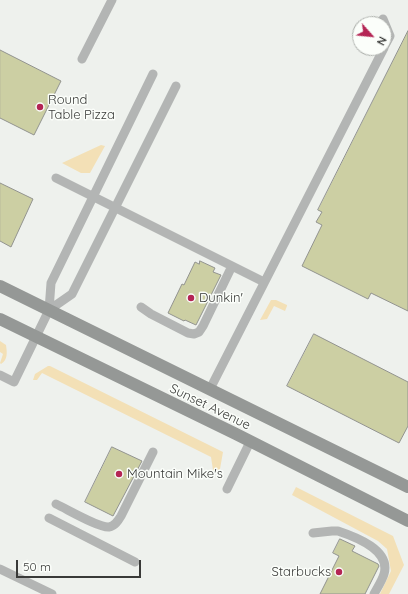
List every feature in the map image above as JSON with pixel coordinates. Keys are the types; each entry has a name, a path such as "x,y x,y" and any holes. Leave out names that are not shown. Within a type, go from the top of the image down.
{"main road":[{"name":"Sunset Avenue","path":"0,286 408,487"},
{"name":"Sunset Avenue","path":"0,319 408,521"}],"lane":[{"path":"82,59 112,0"},
{"path":"210,389 380,56"},
{"path":"0,375 14,382 49,310 50,283 153,74"},
{"path":"49,310 72,294 176,86"},
{"path":"56,178 264,282"},
{"path":"141,307 151,314 188,333 194,334 203,326 232,266"},
{"path":"227,489 250,442"},
{"path":"56,504 100,526 109,527 115,524 121,516 153,452"},
{"path":"49,518 136,562"},
{"path":"313,533 338,531 374,547 379,552 384,558 385,566 384,574 374,594"},
{"path":"0,568 52,594"}],"shaded area":[{"path":"101,145 105,146 90,173 81,173 62,163"},
{"path":"271,300 276,300 287,305 285,311 274,306 267,319 260,320"},
{"path":"0,341 6,345 7,350 6,358 1,364 3,354 0,352"},
{"path":"48,366 223,452 220,469 214,473 211,457 42,373 37,380 33,380 35,374"},
{"path":"296,487 393,536 404,565 389,594 380,594 391,571 387,549 378,541 292,495"}],"building":[{"path":"408,31 408,311 371,293 368,299 302,266 322,225 316,222 322,212 318,210"},
{"path":"0,50 61,81 34,135 0,118"},
{"path":"0,183 33,199 11,247 0,241"},
{"path":"200,261 215,268 213,272 221,275 196,325 168,313 195,262 199,264"},
{"path":"314,334 408,382 408,426 399,443 287,386"},
{"path":"112,447 142,461 113,516 85,502"},
{"path":"340,539 355,546 352,551 378,564 379,566 365,594 320,594 339,556 333,553"}],"place":[{"name":"Round Table Pizza","path":"40,107"},
{"name":"Dunkin'","path":"191,298"},
{"name":"Mountain Mike's","path":"119,474"},
{"name":"Starbucks","path":"339,572"}]}
